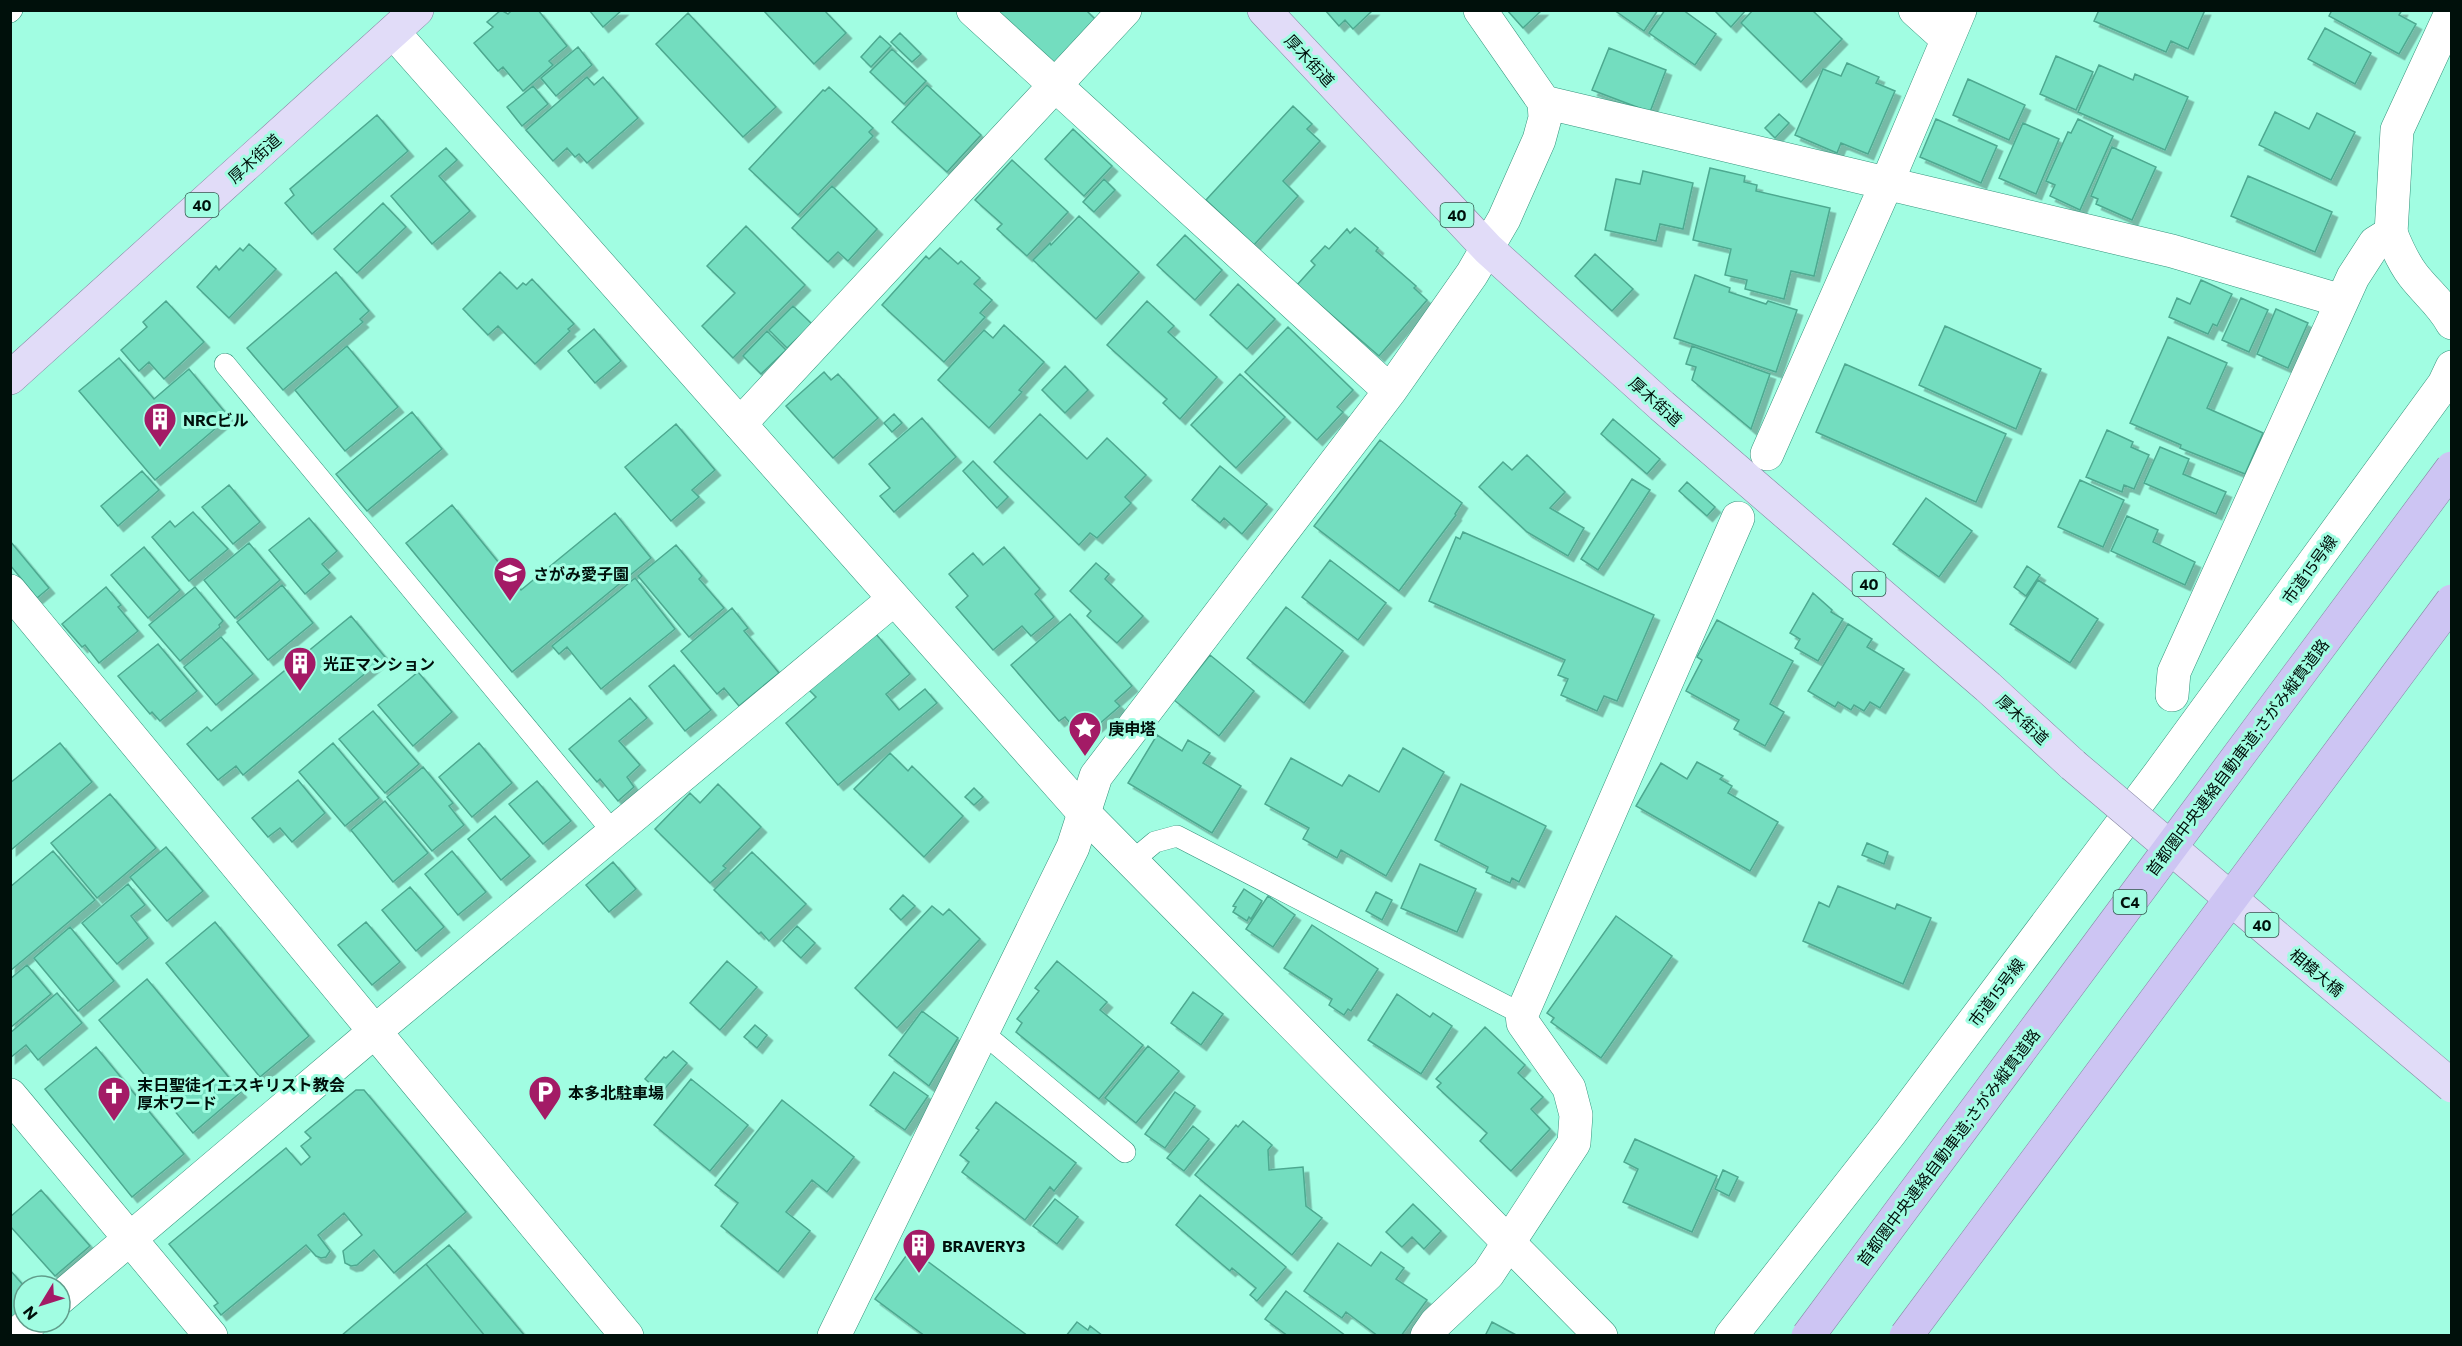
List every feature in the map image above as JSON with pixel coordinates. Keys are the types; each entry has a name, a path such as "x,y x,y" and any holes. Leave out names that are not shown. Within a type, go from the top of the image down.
{"highway":[{"name":"首都圏中央連絡自動車道;さがみ縦貫道路","path":"1808,1335 2451,468"},
{"path":"1906,1335 2451,601"}],"main road":[{"name":"厚木街道","path":"1264,10 1488,249 1662,406 1988,687 2073,765"},
{"name":"厚木街道","path":"10,378 405,22"},
{"name":"相模大橋","path":"2073,765 2451,1086"}],"street":[{"path":"973,10 1390,391"},
{"path":"740,424 1125,10"},
{"path":"834,1335 1073,847 1096,776 1390,391 1488,249 1539,140 1545,118 1544,102 1480,10"},
{"path":"1767,454 1954,25 1915,10"},
{"path":"2451,11 2397,130 2391,233 2400,256 2413,275 2443,307 2451,323"},
{"path":"405,22 740,424 1084,813 1601,1335"},
{"path":"1544,102 1886,185 2172,251 2342,301"},
{"path":"2172,695 2174,672 2353,277 2375,243 2391,233"},
{"name":"市道15号線","path":"1731,1335 1891,1132 2163,769 2444,384 2451,367"},
{"path":"1427,1335 1436,1323 1488,1274 1575,1143 1576,1115 1569,1088 1535,1036 1523,1023 1522,1014 1738,518"},
{"path":"10,591 627,1335"},
{"path":"72,1288 374,1032 894,599"},
{"path":"10,1095 211,1335"}],"lane":[{"path":"225,364 613,832"},
{"path":"1131,862 1155,842 1178,836 1522,1014"},
{"path":"982,1032 1125,1152"}],"building":[{"path":"501,10 508,14 512,10 538,10 567,46 549,61 553,65 523,91 503,67 498,71 474,43 493,27 487,22"},
{"path":"589,10 622,10 603,27"},
{"path":"763,10 824,10 846,33 814,64"},
{"path":"996,10 1086,10 1097,21 1055,67"},
{"path":"1325,10 1373,10 1353,29 1345,20 1339,26"},
{"path":"1507,10 1542,10 1523,28"},
{"path":"1614,10 1658,10 1644,31"},
{"path":"1665,10 1683,10 1716,34 1695,65 1649,33"},
{"path":"1714,10 1746,10 1731,27"},
{"path":"1753,10 1812,10 1842,39 1801,82 1741,23"},
{"path":"2099,10 2205,10 2188,49 2171,41 2166,52 2094,21"},
{"path":"2332,10 2402,10 2399,15 2416,24 2399,54 2329,16"},
{"path":"688,13 776,107 743,137 656,44"},
{"path":"2325,28 2371,53 2355,84 2308,59"},
{"path":"900,33 921,54 912,62 891,42"},
{"path":"880,36 891,46 871,67 861,57"},
{"path":"578,47 592,65 556,96 541,78"},
{"path":"1609,48 1666,70 1650,112 1592,90"},
{"path":"892,49 926,81 904,104 870,72"},
{"path":"2056,56 2093,72 2076,110 2040,94"},
{"path":"1847,63 1879,77 1876,83 1895,91 1868,154 1841,143 1837,153 1795,135 1823,69 1841,76"},
{"path":"2099,65 2133,80 2135,74 2188,97 2165,150 2078,112"},
{"path":"587,77 594,85 603,77 638,118 587,163 579,154 575,157 567,148 553,161 526,130"},
{"path":"1968,79 2025,105 2009,140 1953,115"},
{"path":"927,85 981,135 947,172 892,122"},
{"path":"533,86 548,104 522,126 507,107"},
{"path":"829,87 873,128 869,132 873,136 798,215 749,169 823,90"},
{"path":"1293,106 1312,124 1307,129 1320,141 1283,181 1298,196 1254,245 1206,200"},
{"path":"2275,112 2309,129 2317,113 2355,132 2331,180 2259,145"},
{"path":"1779,114 1789,123 1775,138 1765,128"},
{"path":"377,115 408,151 312,234 285,203 294,195 290,189"},
{"path":"1936,119 1997,146 1981,183 1920,157"},
{"path":"2078,119 2113,136 2080,210 2050,196 2055,185 2046,181 2068,132 2071,133"},
{"path":"2023,123 2059,139 2036,194 1999,178"},
{"path":"1073,129 1112,166 1084,196 1045,159"},
{"path":"2112,147 2156,167 2132,220 2096,204 2098,199 2091,196"},
{"path":"446,148 457,160 439,176 470,211 432,244 391,196"},
{"path":"1012,160 1068,212 1027,256 997,229 1002,224 975,200"},
{"path":"1710,168 1745,176 1744,182 1757,185 1756,191 1830,208 1814,276 1791,271 1784,299 1745,289 1747,280 1725,275 1731,249 1693,240"},
{"path":"1643,171 1693,183 1683,229 1660,224 1656,241 1605,230 1616,179 1640,184"},
{"path":"2248,176 2332,212 2315,252 2231,216"},
{"path":"1104,179 1115,190 1094,212 1083,202"},
{"path":"832,186 877,229 848,261 838,252 828,262 792,228"},
{"path":"383,203 406,227 357,273 334,249"},
{"path":"1079,216 1139,272 1096,319 1033,260"},
{"path":"746,226 805,285 733,358 702,326 735,293 707,266"},
{"path":"1355,228 1378,248 1376,251 1416,286 1414,288 1427,300 1379,356 1297,285 1315,265 1311,261 1325,246 1329,249 1347,229 1350,233"},
{"path":"1185,235 1222,270 1195,300 1157,265"},
{"path":"249,244 276,269 229,318 197,287 216,266 219,270 240,248 243,251"},
{"path":"940,248 958,264 961,261 980,278 974,284 992,300 980,313 985,317 944,362 882,305 926,256 929,259"},
{"path":"1595,254 1633,289 1612,311 1575,276"},
{"path":"336,272 369,311 360,319 363,322 283,390 247,348"},
{"path":"500,272 517,289 532,279 574,324 568,329 570,331 535,364 498,326 488,335 463,309"},
{"path":"1695,275 1730,288 1729,292 1766,304 1768,301 1797,310 1776,372 1674,338"},
{"path":"2201,280 2232,294 2217,326 2213,324 2208,334 2169,317 2177,298 2190,304"},
{"path":"1238,284 1275,319 1247,349 1210,315"},
{"path":"2241,298 2268,310 2249,352 2222,340"},
{"path":"166,301 204,342 164,379 149,362 139,371 121,350 147,327 143,322"},
{"path":"1147,301 1174,326 1168,332 1217,377 1180,419 1163,403 1167,399 1107,345"},
{"path":"793,306 812,324 787,348 769,330"},
{"path":"2276,309 2308,323 2288,368 2257,354"},
{"path":"1004,325 1044,362 1019,390 1022,392 989,428 938,380 984,330 993,338"},
{"path":"1945,326 2041,369 2016,429 1919,385"},
{"path":"1288,327 1353,390 1337,407 1343,412 1317,440 1245,372"},
{"path":"594,329 621,361 595,383 568,351"},
{"path":"767,331 786,350 761,374 743,356"},
{"path":"2168,337 2227,363 2207,408 2263,433 2245,474 2180,448 2181,445 2130,423"},
{"path":"347,346 398,407 345,451 295,390"},
{"path":"1692,346 1770,374 1751,429 1692,380 1696,367 1686,364"},
{"name":"NRCビル","path":"119,358 154,399 189,369 229,417 155,480 79,391"},
{"path":"1845,364 2006,434 1976,502 1816,432"},
{"path":"1065,366 1088,390 1065,413 1042,390"},
{"path":"824,372 831,380 838,374 878,418 833,458 786,406"},
{"path":"1240,374 1285,417 1236,468 1191,425"},
{"path":"412,412 442,449 367,511 336,474"},
{"path":"894,414 902,423 892,432 884,423"},
{"path":"1040,414 1087,459 1107,438 1146,475 1125,497 1131,503 1097,538 1090,533 1079,545 994,462"},
{"path":"922,418 956,457 894,512 880,496 890,488 869,464"},
{"path":"1613,419 1660,459 1647,474 1601,434"},
{"path":"676,424 715,470 692,490 699,497 671,521 625,467"},
{"path":"2107,430 2133,442 2131,447 2149,455 2134,489 2124,485 2122,492 2086,477"},
{"path":"1380,440 1462,503 1456,515 1399,591 1314,526"},
{"path":"2160,447 2189,459 2183,474 2226,492 2216,514 2144,483"},
{"path":"1527,455 1565,492 1550,508 1584,528 1568,556 1527,532 1479,487 1503,462 1512,470"},
{"path":"973,461 1008,497 997,508 963,471"},
{"path":"1220,466 1267,504 1242,534 1224,518 1220,523 1192,500"},
{"path":"142,471 159,490 118,526 101,506"},
{"path":"1632,479 1650,490 1598,570 1581,559"},
{"path":"2080,480 2124,500 2103,547 2058,527"},
{"path":"1687,482 1715,507 1707,516 1679,491"},
{"path":"229,485 260,522 233,544 202,507"},
{"path":"1926,498 1972,531 1939,577 1893,544"},
{"path":"452,505 521,590 615,513 651,558 512,672 406,543"},
{"path":"193,512 228,549 189,581 152,537 170,521 175,527"},
{"path":"2127,516 2158,530 2153,542 2195,562 2185,585 2111,551"},
{"path":"309,518 337,551 322,564 330,573 305,594 269,550"},
{"path":"1463,532 1654,615 1617,701 1604,696 1597,711 1561,695 1568,679 1558,675 1565,660 1429,601 1456,537 1460,539"},
{"path":"10,541 49,588 37,598 10,565"},
{"path":"249,543 280,580 235,618 204,580"},
{"path":"676,545 702,576 699,579 724,608 689,637 638,576"},
{"path":"144,547 180,590 148,618 111,575"},
{"path":"1004,547 1040,589 1035,594 1054,617 1031,636 1022,626 993,650 956,607 968,596 949,574 973,553 983,565"},
{"path":"1330,560 1386,603 1358,640 1302,597"},
{"path":"1096,563 1109,574 1105,579 1143,616 1117,643 1087,616 1091,611 1070,591"},
{"path":"2027,566 2040,575 2026,596 2014,587"},
{"path":"635,578 675,629 601,689 567,647 559,654 552,646"},
{"path":"2038,580 2098,619 2070,663 2010,624"},
{"path":"282,585 313,623 268,660 237,622"},
{"path":"106,587 121,605 118,607 138,631 99,663 85,645 82,647 62,624"},
{"path":"195,587 223,621 220,627 180,661 149,625"},
{"path":"1813,593 1832,610 1831,612 1843,619 1818,661 1795,648 1800,639 1790,633"},
{"path":"1286,607 1343,651 1304,703 1247,658"},
{"path":"732,608 748,628 744,631 779,673 739,706 724,688 717,694 681,651"},
{"path":"1070,614 1132,686 1115,701 1120,706 1083,738 1065,717 1059,721 1011,665"},
{"name":"光正マンション","path":"351,616 385,657 243,775 236,766 218,780 187,744 207,727 211,731"},
{"path":"1717,620 1793,661 1770,704 1784,712 1765,746 1734,729 1739,720 1686,691 1702,660 1697,657"},
{"path":"1848,624 1872,639 1867,647 1904,669 1880,708 1870,702 1864,711 1854,705 1851,710 1838,702 1835,707 1808,691"},
{"path":"876,634 910,674 886,694 899,710 925,689 937,703 838,785 786,723 816,697 809,690"},
{"path":"221,637 253,674 216,705 184,667"},
{"path":"158,644 197,691 160,721 152,712 150,714 118,676"},
{"path":"1210,655 1254,691 1219,736 1174,700"},
{"path":"674,665 711,710 685,731 649,686"},
{"path":"418,672 452,712 413,746 378,705"},
{"path":"630,698 647,718 619,741 640,765 627,777 634,787 618,801 600,779 597,782 569,749"},
{"path":"373,711 419,764 385,793 339,739"},
{"path":"1157,735 1182,751 1188,740 1210,753 1203,763 1241,786 1212,833 1128,783"},
{"path":"60,743 92,782 11,850 10,783"},
{"path":"333,743 379,798 345,826 299,772"},
{"path":"479,743 512,783 472,817 439,777"},
{"path":"1403,748 1444,772 1386,876 1341,850 1337,858 1303,839 1309,828 1265,804 1291,758 1342,786 1349,775 1379,792"},
{"path":"890,753 908,771 912,766 963,816 924,857 854,789"},
{"path":"1697,762 1723,776 1720,779 1732,786 1728,793 1778,822 1750,871 1636,806 1661,763 1687,779"},
{"path":"423,767 453,803 449,806 464,825 432,851 387,797"},
{"path":"298,780 325,813 292,842 280,828 268,837 252,818"},
{"path":"537,781 571,821 543,844 509,804"},
{"path":"718,784 761,827 723,866 726,868 710,883 655,829 690,793 700,803"},
{"path":"1461,784 1546,826 1519,882 1512,878 1510,883 1486,872 1488,867 1435,840"},
{"path":"974,788 983,797 974,805 965,797"},
{"path":"110,794 156,848 97,898 51,843"},
{"path":"385,801 428,853 393,882 351,830"},
{"path":"495,816 530,856 501,880 468,839"},
{"path":"1867,843 1888,852 1884,864 1862,855"},
{"path":"166,847 203,891 167,921 130,877"},
{"path":"53,851 95,900 10,971 10,887"},
{"path":"452,851 486,892 458,915 425,874"},
{"path":"752,852 806,904 769,941 714,890"},
{"path":"613,862 636,889 609,912 586,885"},
{"path":"1420,864 1476,889 1457,932 1401,908"},
{"path":"128,884 145,905 131,916 148,938 117,964 82,923"},
{"path":"1838,886 1895,909 1897,904 1931,918 1903,984 1803,941 1819,902 1829,907"},
{"path":"410,887 444,927 416,951 382,910"},
{"path":"1244,889 1262,901 1251,919 1249,917 1247,921 1233,912 1236,907 1233,906"},
{"path":"1376,892 1392,900 1382,920 1366,911"},
{"path":"903,895 915,906 901,920 890,909"},
{"path":"1268,896 1295,915 1273,947 1246,929"},
{"path":"932,906 943,915 949,909 980,939 897,1028 855,988"},
{"path":"1616,916 1672,956 1601,1058 1551,1022 1554,1018 1547,1013"},
{"path":"215,922 309,1036 260,1077 166,963"},
{"path":"366,922 400,962 372,985 338,945"},
{"path":"1312,925 1378,969 1351,1011 1348,1009 1344,1015 1329,1005 1332,999 1284,968"},
{"path":"797,926 815,943 801,958 783,941"},
{"path":"70,927 114,981 78,1011 34,958"},
{"path":"727,961 757,987 720,1030 690,1003"},
{"path":"1057,961 1107,1002 1100,1010 1143,1045 1099,1099 1016,1032 1022,1023 1017,1019 1039,991 1035,988"},
{"path":"27,965 51,994 10,1028 10,979"},
{"path":"147,979 241,1092 193,1133 99,1020"},
{"path":"1193,992 1223,1014 1201,1045 1171,1023"},
{"path":"57,993 82,1023 38,1060 26,1045 10,1058 10,1033"},
{"path":"1397,994 1430,1017 1433,1013 1452,1026 1421,1074 1368,1040"},
{"path":"922,1011 958,1038 929,1086 889,1055"},
{"path":"755,1025 767,1035 757,1048 744,1037"},
{"path":"1485,1027 1525,1065 1518,1073 1543,1097 1531,1109 1550,1129 1511,1171 1480,1141 1487,1133 1437,1087 1441,1083 1436,1079"},
{"path":"1148,1046 1179,1071 1136,1123 1105,1098"},
{"name":"末日聖徒イエスキリスト教会 厚木ワード","path":"96,1047 184,1154 132,1197 45,1089"},
{"path":"673,1051 687,1063 661,1093 645,1079 664,1057 666,1058"},
{"path":"894,1072 928,1096 905,1130 870,1105"},
{"path":"691,1079 748,1125 710,1171 654,1125"},
{"path":"356,1090 364,1090 466,1212 394,1273 374,1250 357,1265 351,1266 345,1263 343,1251 362,1235 344,1213 318,1235 330,1251 326,1257 316,1256 306,1245 221,1315 214,1306 218,1303 169,1244 286,1148 301,1165 310,1157 301,1146 311,1138 305,1132"},
{"path":"1175,1092 1195,1106 1165,1148 1145,1134"},
{"path":"782,1100 854,1157 827,1192 812,1180 786,1212 810,1231 778,1272 721,1226 738,1203 715,1185"},
{"path":"996,1102 1076,1163 1054,1191 1050,1187 1025,1220 962,1172 969,1162 960,1155 979,1130 976,1128"},
{"path":"1243,1121 1272,1145 1268,1150 1269,1170 1303,1167 1306,1206 1322,1218 1292,1255 1195,1175 1236,1125 1238,1127"},
{"path":"1193,1126 1209,1139 1184,1171 1167,1158"},
{"path":"1635,1139 1717,1176 1692,1232 1623,1202 1638,1169 1624,1162"},
{"path":"1723,1170 1738,1177 1729,1196 1715,1189"},
{"path":"41,1190 90,1246 57,1274 53,1274 10,1226 10,1217"},
{"path":"1200,1195 1286,1267 1257,1301 1250,1295 1256,1288 1232,1268 1230,1271 1176,1225"},
{"path":"1055,1199 1078,1217 1057,1244 1033,1226"},
{"path":"1413,1204 1441,1231 1424,1249 1412,1237 1402,1247 1386,1232"},
{"path":"1338,1243 1371,1266 1381,1252 1404,1268 1396,1279 1427,1300 1401,1336 1378,1336 1346,1312 1342,1318 1304,1291"},
{"path":"449,1245 525,1336 485,1336 426,1264"},
{"name":"BRAVERY3","path":"911,1249 1028,1336 925,1336 875,1299"},
{"path":"426,1264 485,1336 341,1336"},
{"path":"10,1270 14,1274 12,1321 10,1323"},
{"path":"1286,1291 1346,1336 1288,1336 1265,1319"},
{"path":"1077,1322 1088,1330 1090,1326 1103,1336 1066,1336"},
{"path":"1492,1322 1518,1336 1485,1336"}],"place":[{"name":"NRCビル","path":"160,448"},
{"name":"さがみ愛子園","path":"510,602"},
{"name":"光正マンション","path":"300,692"},
{"name":"庚申塔","path":"1085,757"},
{"name":"本多北駐車場","path":"545,1121"},
{"name":"末日聖徒イエスキリスト教会 厚木ワード","path":"114,1122"},
{"name":"BRAVERY3","path":"919,1274"}]}
